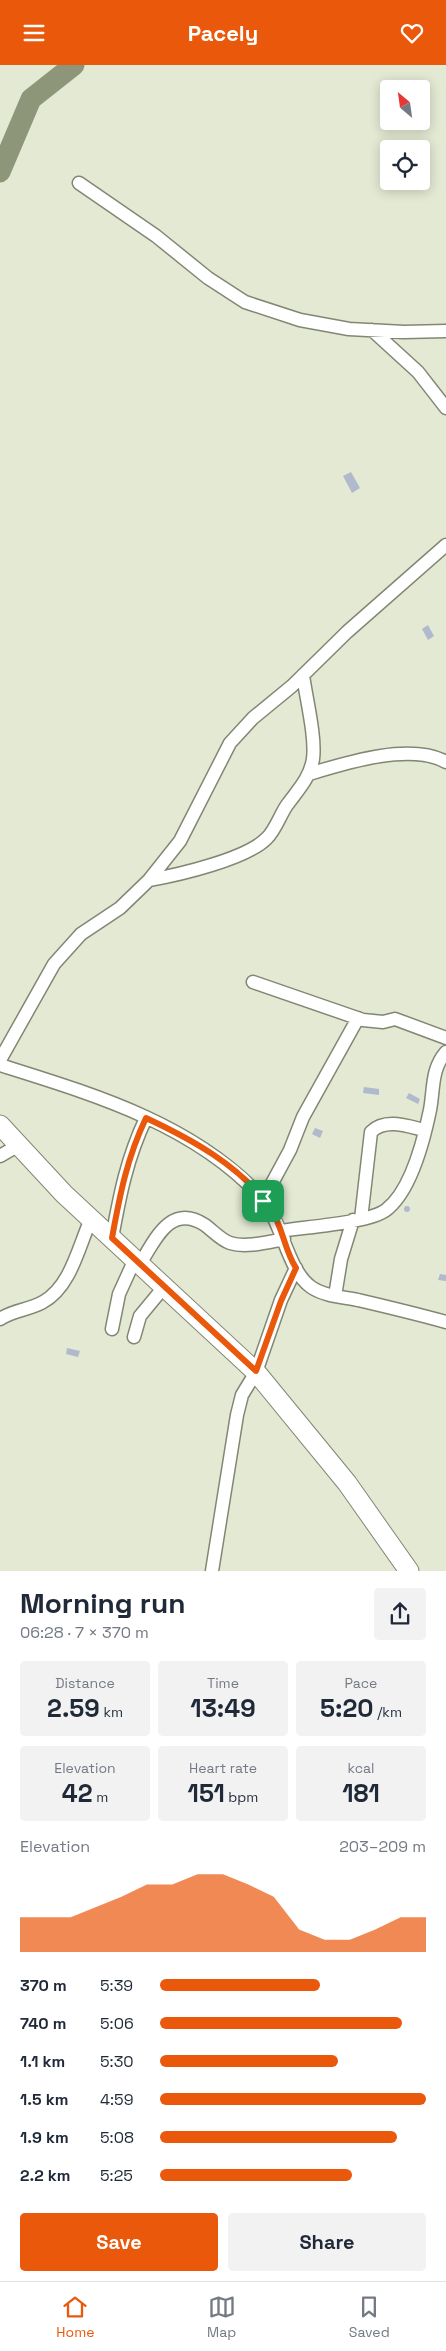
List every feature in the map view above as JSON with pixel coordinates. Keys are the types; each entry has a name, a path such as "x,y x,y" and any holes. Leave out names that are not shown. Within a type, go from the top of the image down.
{"street":[{"path":"79,183 156,236 208,278 245,302 300,320 372,330 435,333 446,331"},
{"path":"372,330 418,372 446,408"},
{"path":"0,1060 54,964 80,934 120,908 149,880 180,841 230,743 253,718 303,675 347,631 446,545"},
{"path":"149,880 194,870 256,846 268,838 308,774 313,759 313,741 303,675"},
{"path":"308,774 351,761 416,753 431,755 446,762"},
{"path":"253,981 358,1019 373,1022 395,1019 446,1038"},
{"path":"263,1201 290,1150 303,1117 358,1019"},
{"path":"112,1329 119,1294 138,1262 164,1228 176,1219 188,1217 230,1243 262,1243 283,1235 357,1220 386,1210 399,1193 416,1160 424,1130 435,1068 446,1052"},
{"path":"0,1065 90,1096 146,1118 204,1147 235,1172 270,1208 296,1268 303,1280 312,1288 335,1296 446,1322"},
{"path":"112,1238 124,1175 133,1147 146,1118"},
{"path":"335,1296 342,1259 357,1220 371,1132 377,1127 386,1124 424,1130"},
{"path":"0,1125 64,1194 256,1371 348,1483 408,1571"},
{"path":"0,1156 20,1145"},
{"path":"0,1319 8,1313 32,1307 46,1301 62,1285 76,1257 91,1219"},
{"path":"212,1571 237,1415 242,1395 256,1371 281,1301 296,1268"},
{"path":"134,1337 140,1316 164,1287"}],"building":[{"path":"351,472 360,488 352,493 343,476"},
{"path":"428,625 434,636 428,640 422,629"},
{"path":"364,1087 379,1089 379,1095 363,1093"},
{"path":"409,1093 420,1099 418,1104 406,1098"},
{"path":"315,1128 323,1131 320,1138 312,1134"},
{"path":"407,1206 410,1209 407,1212 404,1209"},
{"path":"440,1274 446,1275 446,1281 438,1280"},
{"path":"67,1348 80,1351 78,1357 66,1354"}],"waterway":[{"path":"0,172 31,99 74,65"}],"route":[{"path":"146,1118 204,1147 235,1172 263,1201 270,1208 278,1224 296,1268 281,1301 256,1371 112,1238 120,1191 127,1166 146,1118"}]}
